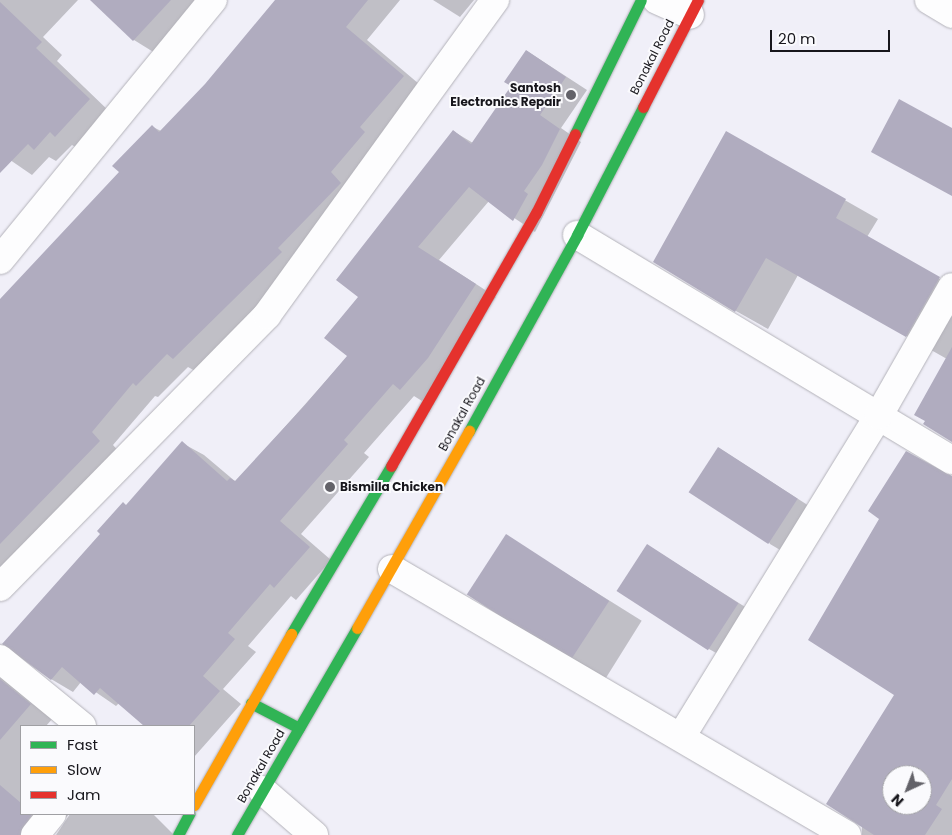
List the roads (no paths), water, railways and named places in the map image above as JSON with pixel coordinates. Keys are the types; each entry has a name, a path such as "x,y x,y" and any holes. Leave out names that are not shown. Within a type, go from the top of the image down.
{"main road":[{"path":"195,803 251,703 346,545 536,213 641,0"},
{"name":"Bonakal Road","path":"237,835 392,569 577,235 694,7"},
{"path":"251,703 299,728"},
{"path":"178,835 188,815"}],"street":[{"path":"0,260 213,0"},
{"path":"0,587 267,315 495,0"},
{"path":"657,0 694,7"},
{"path":"929,0 952,14"},
{"path":"577,235 952,460"},
{"path":"681,737 878,415 952,287"},
{"path":"392,569 847,835"},
{"path":"0,659 81,725"},
{"path":"262,790 314,835"},
{"path":"35,835 51,815"}],"place":[{"name":"Santosh Electronics Repair","path":"571,95"},
{"name":"Bismilla Chicken","path":"330,487"}]}
